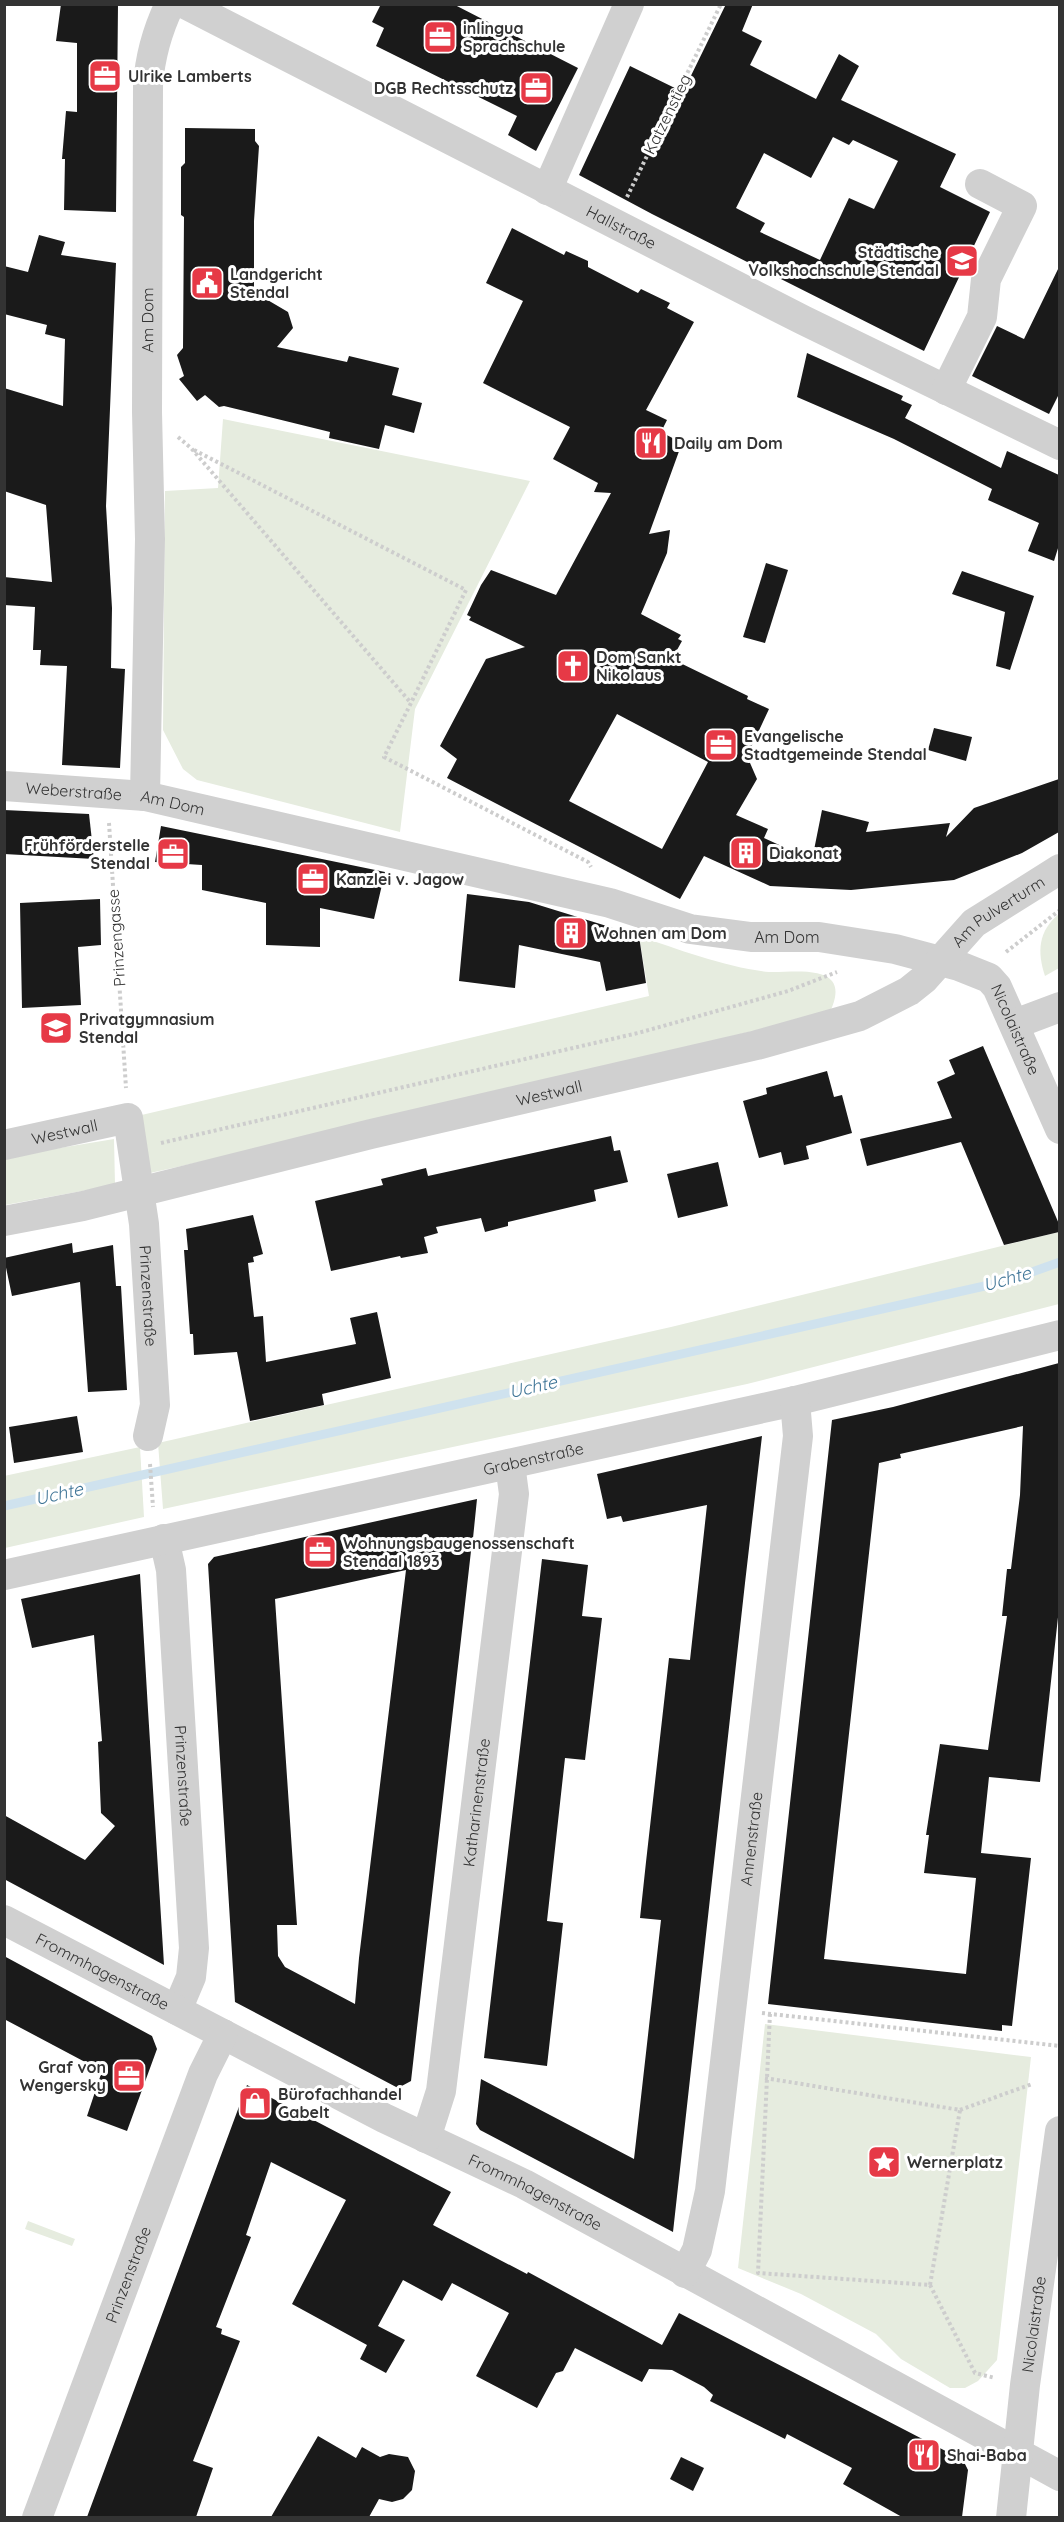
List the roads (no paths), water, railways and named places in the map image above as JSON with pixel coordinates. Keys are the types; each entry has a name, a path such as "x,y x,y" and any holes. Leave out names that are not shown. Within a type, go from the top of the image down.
{"street":[{"name":"Am Dom","path":"170,4 156,35 149,63 147,412 150,539 146,796 610,903 690,929 751,938 819,938 848,941 942,960"},
{"name":"Hallstraße","path":"185,4 614,224 1059,445"},
{"path":"547,190 629,4"},
{"path":"946,390 982,318 986,279 1022,206 980,184"},
{"name":"Weberstraße","path":"4,786 146,796"},
{"name":"Am Pulverturm","path":"942,960 974,923 1059,869"},
{"name":"Nicolaistraße","path":"942,960 979,973 989,978 997,987 1059,1129"},
{"name":"Westwall","path":"4,1221 138,1192 383,1131 757,1045 860,1017 909,991 942,960"},
{"path":"1015,1024 1059,1007"},
{"name":"Westwall","path":"4,1145 128,1118 138,1192"},
{"name":"Prinzenstraße","path":"138,1192 144,1224 155,1406 148,1436"},
{"name":"Grabenstraße","path":"4,1575 795,1401 1059,1335"},
{"name":"Annenstraße","path":"685,2273 697,2250 710,2191 798,1436 795,1401"},
{"name":"Katharinenstraße","path":"426,2138 441,2091 514,1494 510,1464"},
{"name":"Prinzenstraße","path":"164,1539 171,1570 194,1948 191,1977 177,2010"},
{"name":"Frommhagenstraße","path":"4,1920 426,2138 524,2184 1059,2476"},
{"name":"Prinzenstraße","path":"37,2517 203,2074 223,2034"},
{"name":"Nicolaistraße","path":"1011,2517 1059,2131"}],"waterway":[{"name":"Uchte","path":"4,1506 1007,1281 1060,1262"}],"place":[{"name":"inlingua Sprachschule","path":"440,37"},
{"name":"Ulrike Lamberts","path":"105,76"},
{"name":"DGB Rechtsschutz","path":"536,88"},
{"name":"Städtische Volkshochschule Stendal","path":"962,261"},
{"name":"Landgericht Stendal","path":"207,283"},
{"name":"Daily am Dom","path":"651,443"},
{"name":"Dom Sankt Nikolaus","path":"573,666"},
{"name":"Evangelische Stadtgemeinde Stendal","path":"721,745"},
{"name":"Diakonat","path":"746,853"},
{"name":"Frühförderstelle Stendal","path":"173,854"},
{"name":"Kanzlei v. Jagow","path":"313,879"},
{"name":"Wohnen am Dom","path":"571,933"},
{"name":"Privatgymnasium Stendal","path":"56,1028"},
{"name":"Wohnungsbaugenossenschaft Stendal 1893","path":"320,1552"},
{"name":"Graf von Wengersky","path":"129,2076"},
{"name":"Bürofachhandel Gabelt","path":"255,2103"},
{"name":"Wernerplatz","path":"884,2162"},
{"name":"Shai-Baba","path":"924,2455"}]}
